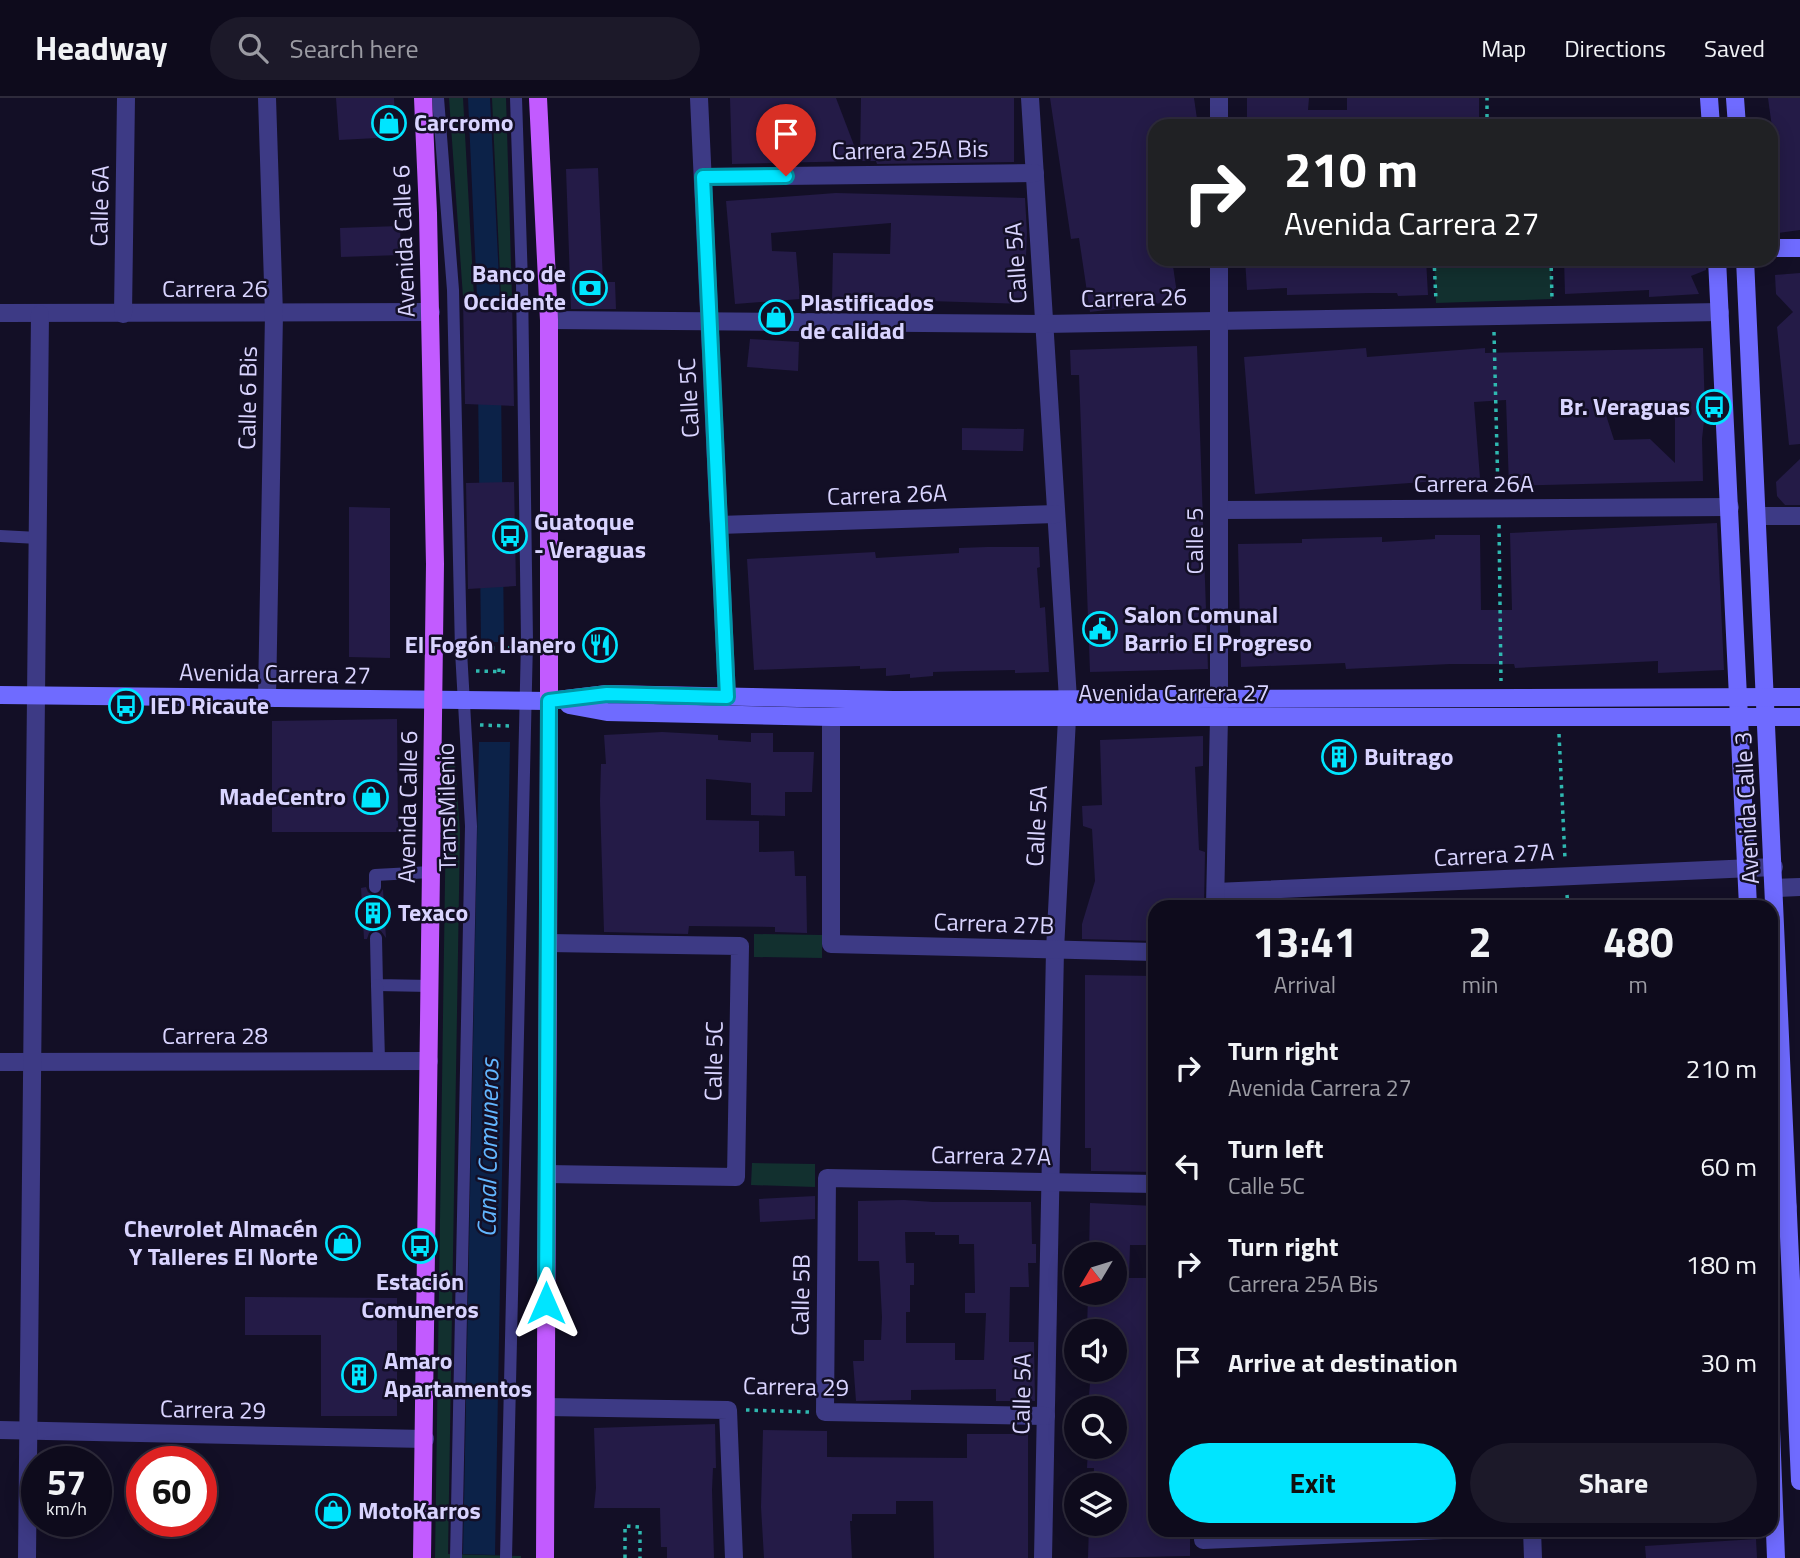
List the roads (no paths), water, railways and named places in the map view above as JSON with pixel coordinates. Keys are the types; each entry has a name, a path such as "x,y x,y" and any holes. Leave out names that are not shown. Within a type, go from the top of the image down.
{"main road":[{"name":"Avenida Calle 6","path":"422,1558 434,488 423,98"},
{"path":"538,98 549,320 547,1553"},
{"path":"1709,98 1710,119"},
{"path":"1735,98 1736,119"},
{"path":"1778,248 1800,248"},
{"name":"Avenida Calle 3","path":"1717,266 1748,900"},
{"name":"Avenida Calle 3","path":"1745,266 1775,900"},
{"name":"Avenida Carrera 27","path":"0,695 549,701 607,694 893,700 1067,708"},
{"name":"Avenida Carrera 27","path":"549,701 607,712 831,718 1067,708 1219,708 1800,697"},
{"name":"Avenida Carrera 27","path":"1219,708 1558,717 1800,717"},
{"name":"Avenida Calle 3","path":"1778,1048 1793,1152 1780,1207 1796,1278 1800,1481"},
{"path":"411,1558 424,1527"},
{"path":"1775,1537 1776,1558"}],"street":[{"name":"Calle 6A","path":"123,314 125,98"},
{"name":"Calle 6 Bis","path":"267,98 274,314 267,698"},
{"name":"Calle 5C","path":"699,98 727,697"},
{"name":"Calle 5A","path":"1030,98 1067,708 1055,950 1043,1558"},
{"path":"1219,98 1219,119"},
{"name":"Carrera 25A Bis","path":"703,177 1035,173"},
{"name":"Calle 5","path":"1215,899 1219,708 1219,266"},
{"name":"Carrera 26","path":"0,313 431,312"},
{"name":"Carrera 26","path":"549,320 1044,324 1720,312"},
{"path":"27,1558 40,314"},
{"name":"Carrera 26A","path":"1219,510 1730,507"},
{"name":"Carrera 26A","path":"719,525 1056,514"},
{"path":"1757,516 1800,516"},
{"name":"Carrera 27B","path":"831,718 831,944 1148,952"},
{"name":"Carrera 27A","path":"1215,899 1566,876 1774,867"},
{"path":"1775,888 1800,887"},
{"name":"Calle 5C","path":"547,1174 736,1177 740,946 548,943"},
{"name":"Carrera 28","path":"0,1062 429,1061"},
{"name":"Carrera 27A","path":"827,1178 1148,1184"},
{"name":"Calle 5B","path":"825,1412 827,1178"},
{"name":"Carrera 29","path":"546,1407 728,1410 734,1558"},
{"name":"Carrera 29","path":"825,1412 1046,1416"},
{"name":"Carrera 29","path":"0,1430 425,1439"},
{"path":"1203,1542 1303,1537"},
{"path":"1532,1537 1534,1558"}],"lane":[{"name":"TransMilenio","path":"438,98 453,290 461,651 471,826 456,1558"},
{"path":"506,1558 526,747 522,283 516,98"},
{"path":"0,536 38,538"},
{"path":"375,887 375,875 431,872"},
{"path":"376,938 379,1060"},
{"path":"377,985 430,986"}],"water":[{"path":"468,98 490,98 500,298 504,642 481,642 477,296"},
{"name":"Canal Comuneros","path":"479,742 510,742 495,1555 463,1554"}],"place":[{"name":"Carcromo","path":"389,123"},
{"name":"Banco de Occidente","path":"590,288"},
{"name":"Plastificados de calidad","path":"776,317"},
{"name":"Br. Veraguas","path":"1714,407"},
{"name":"Guatoque - Veraguas","path":"510,536"},
{"name":"Salon Comunal Barrio El Progreso","path":"1100,629"},
{"name":"El Fogón Llanero","path":"600,645"},
{"name":"IED Ricaute","path":"126,706"},
{"name":"Buitrago","path":"1339,757"},
{"name":"MadeCentro","path":"371,797"},
{"name":"Texaco","path":"373,913"},
{"name":"Chevrolet Almacén Y Talleres El Norte","path":"343,1243"},
{"name":"Estación Comuneros","path":"420,1246"},
{"name":"Amaro Apartamentos","path":"359,1375"},
{"name":"MotoKarros","path":"333,1511"}]}
